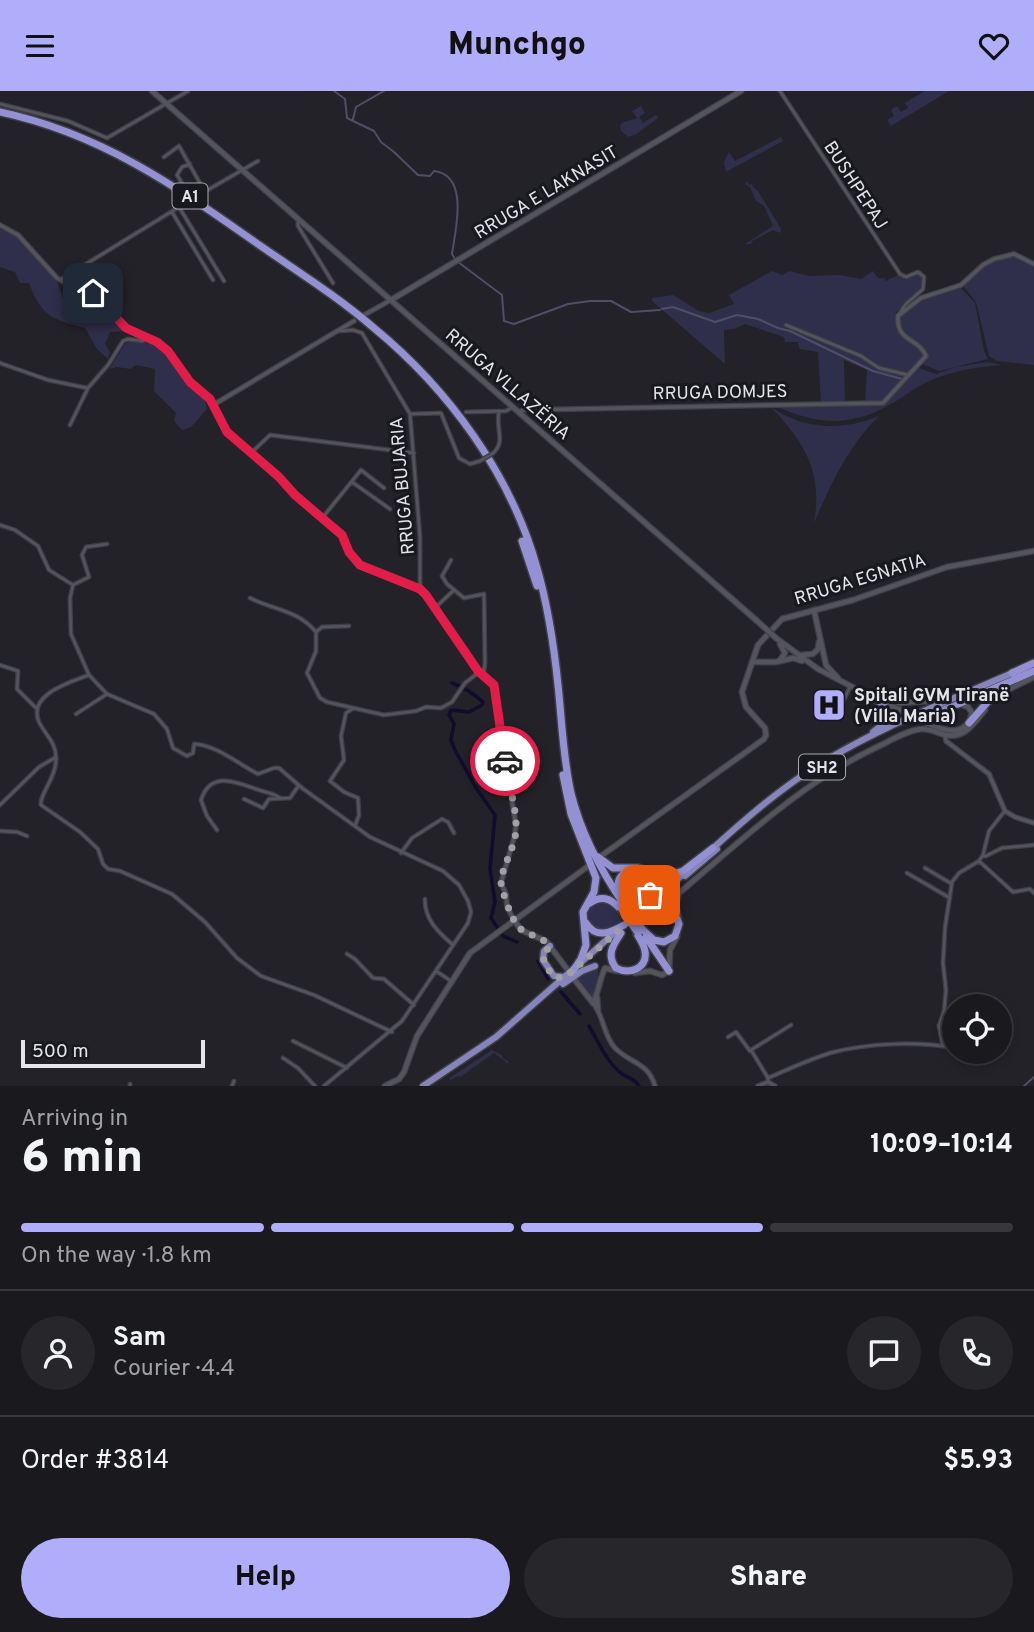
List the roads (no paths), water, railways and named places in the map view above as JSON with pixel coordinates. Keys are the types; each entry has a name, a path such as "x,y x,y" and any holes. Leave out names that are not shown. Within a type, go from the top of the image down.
{"highway":[{"name":"A1","path":"0,114 72,133 118,153 157,175 360,316 422,372 451,406 478,444 516,513 536,563 553,640 565,762 576,816"},
{"name":"A1","path":"0,114 70,137 122,160 162,183 356,319 396,352 435,393 464,431 495,481 530,564 542,603 547,634 563,774 576,816 630,921"},
{"name":"SH2","path":"423,1086 490,1042 713,848 788,786 822,762 867,738 1034,663"},
{"name":"SH2","path":"430,1086 492,1045 630,921 765,807 812,772 866,742 1034,671"},
{"path":"969,723 1006,684"},
{"path":"864,693 884,705 888,715 882,726 867,738"},
{"path":"576,816 598,858 613,868 636,868 668,877 683,871 713,848"},
{"path":"550,946 542,956 550,972 558,978 571,973 586,948 583,912 594,892 596,882 594,868 576,816"},
{"path":"623,907 618,891 619,880 627,871 639,870 648,875 651,889 648,898 613,946 611,959 616,968 628,972 638,969 645,960 640,932"},
{"path":"623,907 608,899 596,899 586,907 584,920 589,929 600,934 612,932 630,921 665,909 673,913 679,924 675,936 664,942 640,932"},
{"path":"630,921 667,972"},
{"path":"559,986 595,966"}],"main road":[{"name":"RRUGA VLLAZËRIA","path":"152,91 777,639 810,664 850,687"},
{"name":"RRUGA E LAKNASIT","path":"391,300 741,91"},
{"name":"RRUGA EGNATIA","path":"756,661 757,649 782,619 947,567 1034,551"},
{"path":"794,652 808,656 818,649 814,618 821,608"},
{"path":"812,610 826,665 850,687 931,725 954,732 969,723 971,710 958,704"},
{"path":"803,613 814,618"},
{"path":"756,661 783,658 784,652 777,639"},
{"path":"756,661 776,662 793,658 810,664"},
{"path":"601,856 764,739 765,728 746,707 742,698 756,661"},
{"path":"595,966 609,967 625,974 646,970 662,975 667,972 670,950 680,927 676,905 679,893 744,836 800,791 874,748 920,729 930,729 945,735 959,735 967,731 1000,691 1034,677"},
{"path":"864,693 900,703 933,702 965,694"},
{"path":"384,1086 403,1074 417,1036 470,953 587,867"},
{"path":"514,920 522,930 542,938 550,946 593,1003 600,979 600,970 595,966"},
{"path":"600,979 605,968 609,967"},
{"path":"588,998 594,998 597,993"},
{"path":"597,993 598,1010"}],"street":[{"path":"0,104 68,121 107,138 188,91"},
{"name":"BUSHPEPAJ","path":"780,91 900,274 906,277 920,273 925,279 925,288 900,310 898,316"},
{"path":"164,157 178,145 205,192"},
{"path":"190,164 177,172 182,183 197,195 258,160"},
{"path":"60,279 179,207 224,281"},
{"path":"172,212 213,280"},
{"path":"298,219 298,226 333,283"},
{"path":"0,225 18,235 60,279 82,292 95,294 126,328 149,338 168,351 213,405 225,430 342,535 349,552 360,565 420,589 480,673 495,687 498,721 516,826 501,883 507,907 514,920"},
{"path":"786,325 861,356 879,368 911,376 925,359 926,352 904,336 898,325 898,316 921,298 961,285 994,259 1014,254 1034,264"},
{"name":"RRUGA E LAKNASIT","path":"364,315 391,300"},
{"path":"213,405 354,321"},
{"name":"RRUGA BUJARIA","path":"338,331 362,333 410,414 420,537 420,589"},
{"path":"70,425 88,388 108,365 125,339 142,341 149,338"},
{"path":"0,363 48,380 88,388"},
{"name":"RRUGA DOMJES","path":"519,413 523,410 880,404 911,376"},
{"path":"466,412 513,408"},
{"path":"410,414 441,413 458,458 470,464 498,449 499,411"},
{"path":"251,453 270,435 414,453"},
{"path":"323,517 361,470 384,488"},
{"path":"352,482 390,509"},
{"path":"0,524 15,530 38,546 47,567 73,585"},
{"path":"73,585 89,577 82,555 86,547 107,544"},
{"path":"250,598 287,610 302,618 316,632 316,651 307,673 324,700 384,715 396,715 426,707 441,708 453,702 465,683 484,671 485,663 484,594 467,598 453,590 442,576 451,560"},
{"path":"73,585 69,624 89,675 107,694 154,714 167,729 173,748 184,755 193,753 193,745 196,743 220,752 258,774 279,768 355,825 401,853 439,869 462,889 470,905 470,916 414,1005 392,1033 366,1050 324,1086"},
{"path":"435,608 453,590"},
{"path":"316,632 325,627 349,626"},
{"path":"0,665 18,671 17,689 38,709"},
{"path":"89,675 49,693 38,709 39,721 53,742 56,757 52,780 40,798 41,805 80,832 100,852 103,864 108,869 120,871 172,894 205,922 237,958 261,976 314,995 392,1033"},
{"path":"842,704 850,687"},
{"path":"76,714 107,694"},
{"path":"354,708 346,712 341,734 344,759 330,781 344,792 358,798 359,815 355,825"},
{"path":"945,735 946,741 989,774 1005,811 1014,817 1034,823"},
{"path":"0,804 39,767 56,757"},
{"path":"217,830 201,801 205,790 212,784 220,781 239,782 281,798"},
{"path":"244,799 263,808 269,799 290,798 299,785"},
{"path":"944,994 943,963 952,884 959,873 983,856 989,831 1005,811"},
{"path":"401,853 414,836 442,819 448,822 454,833"},
{"path":"0,831 17,832 27,836"},
{"path":"983,856 1005,847 1034,845"},
{"path":"979,860 1013,892 1030,889 1034,894"},
{"path":"925,868 952,884"},
{"path":"907,873 950,898"},
{"path":"425,899 424,906 434,927 453,945"},
{"path":"347,954 375,979 384,979 414,1005"},
{"path":"436,971 451,981"},
{"path":"593,1003 611,1044 626,1057 647,1069 655,1086"},
{"path":"942,1016 939,1026 942,1041"},
{"path":"750,1051 791,1025"},
{"path":"728,1037 736,1033 775,1086"},
{"path":"293,1041 347,1068"},
{"path":"758,1086 840,1051 892,1044 942,1046"},
{"path":"283,1058 297,1067 315,1086"},
{"path":"232,1086 234,1081"}],"waterway":[{"path":"334,91 345,99 347,118 374,131 381,142 418,175 430,176 434,171 445,175 452,183 458,206 452,254 455,259"},
{"path":"353,119 356,107 384,91"},
{"path":"458,262 502,295 504,321 514,324 568,304 590,301 611,301 631,312 660,310"},
{"path":"662,309 673,307 715,322 737,315 758,319 790,331 873,371 902,379"},
{"path":"452,683 483,702 469,712 451,710 449,715 454,724 451,740 476,788 495,815 490,869 495,902 491,918 503,936 517,942"},
{"path":"538,961 548,979"},
{"path":"561,992 580,1014"},
{"path":"589,1026 611,1064 639,1086"},
{"path":"1024,1086 1034,1077"}],"place":[{"name":"Spitali GVM Tiranë (Villa Maria)","path":"829,705"}]}
